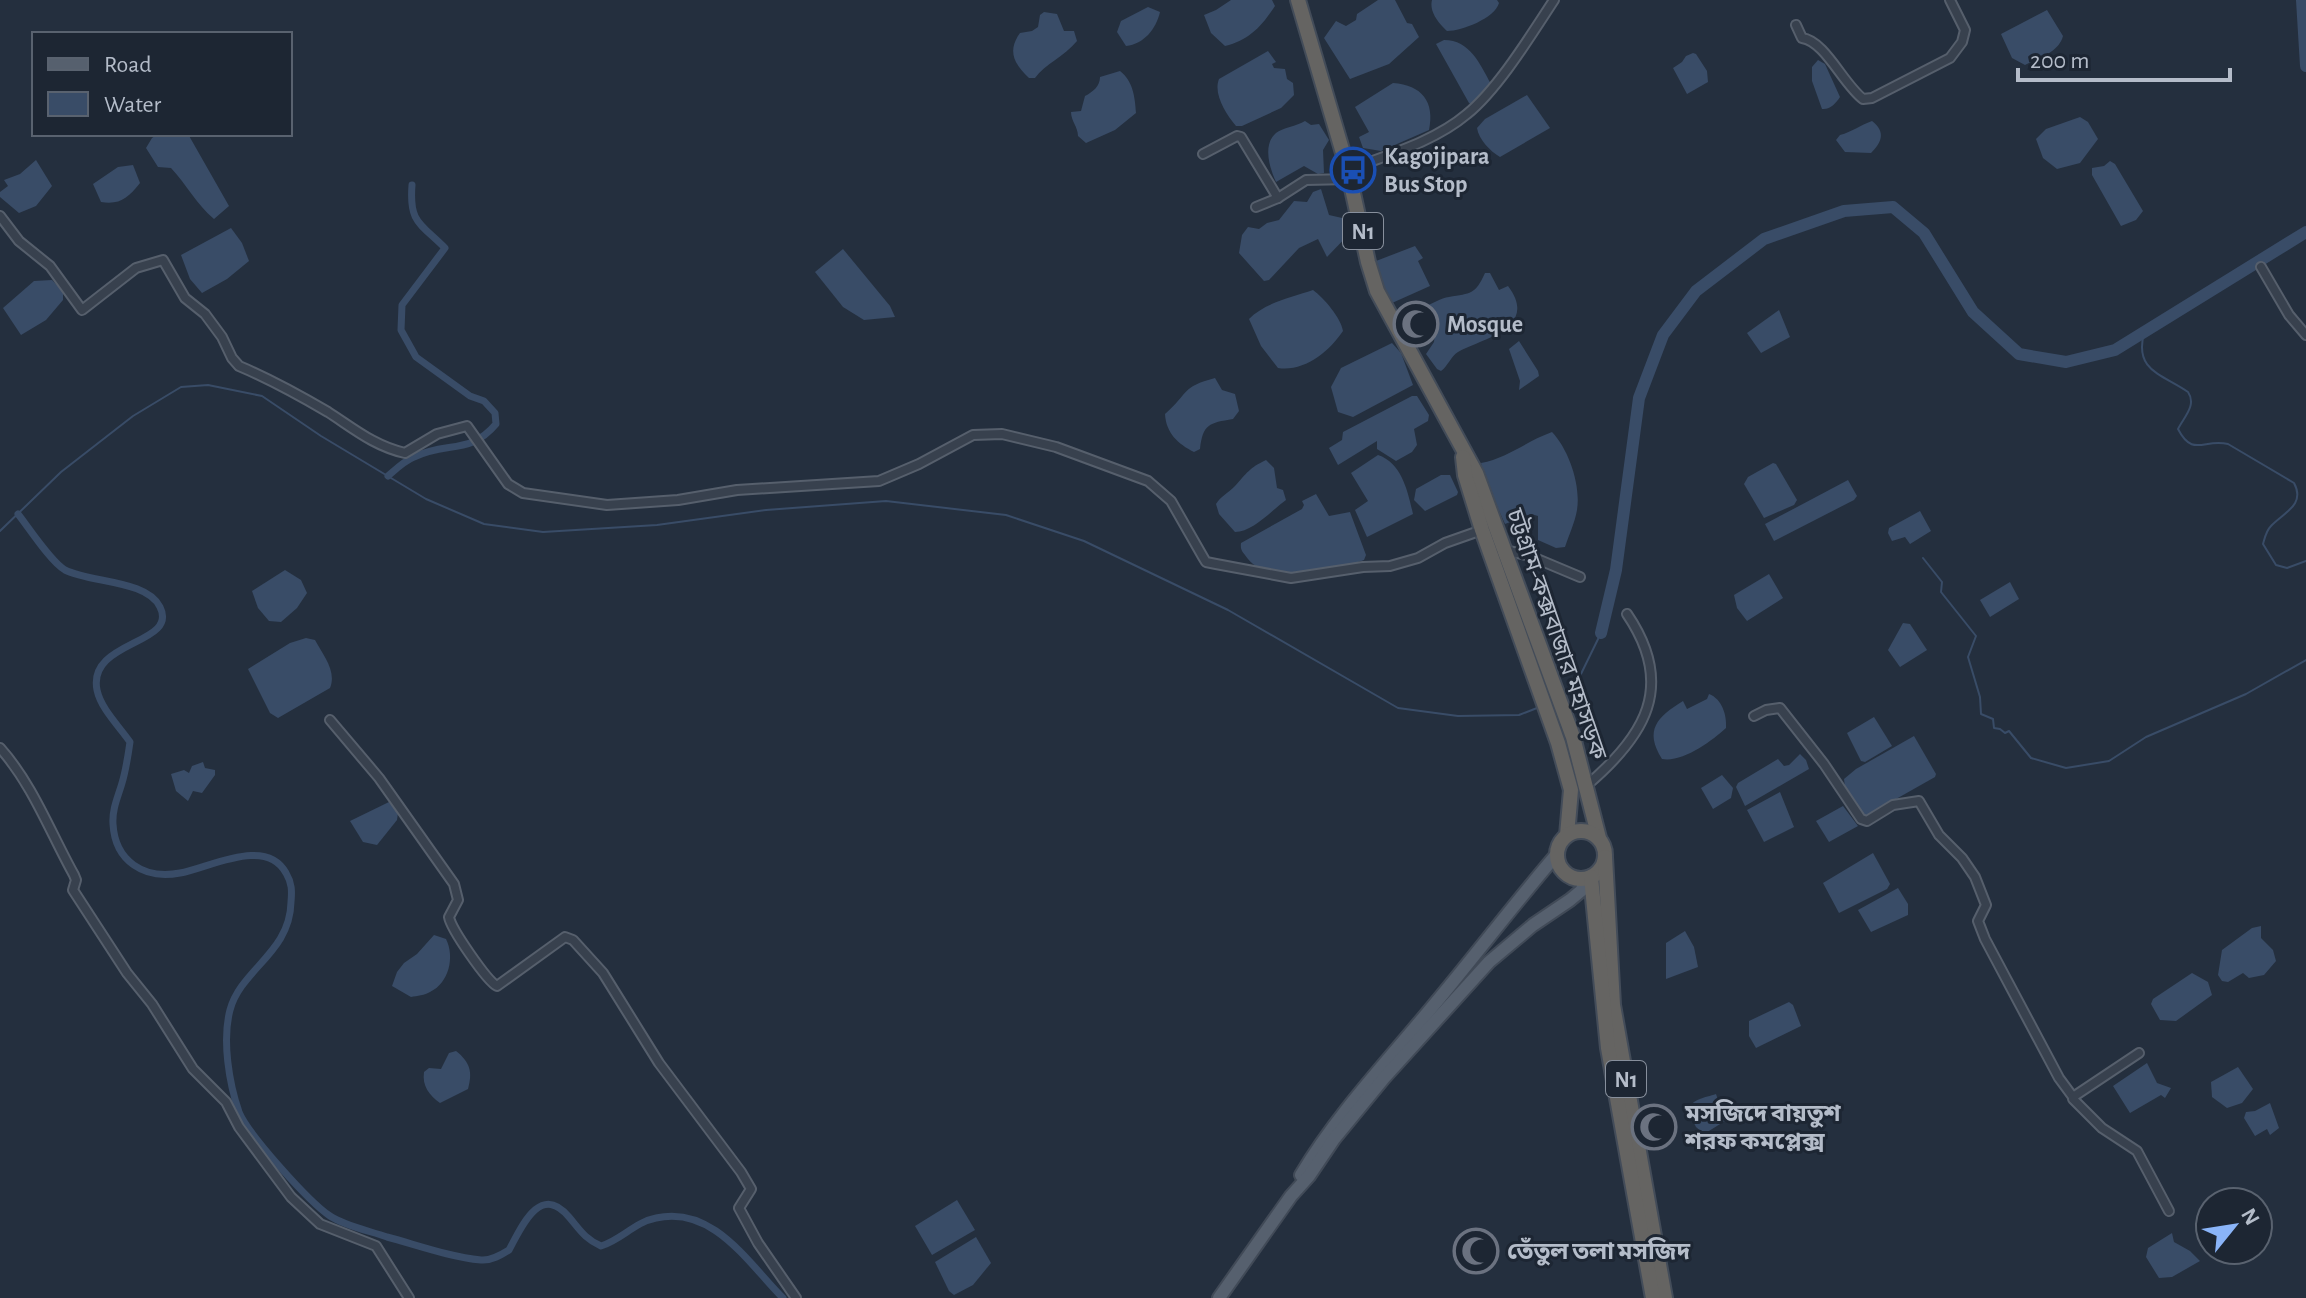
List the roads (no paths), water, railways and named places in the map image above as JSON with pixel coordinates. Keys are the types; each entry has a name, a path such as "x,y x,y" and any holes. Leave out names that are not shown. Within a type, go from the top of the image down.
{"highway":[{"name":"চট্টগ্রাম-কক্সবাজার মহাসড়ক","path":"1298,0 1349,174 1377,291 1476,473 1505,550 1571,790 1567,835"},
{"name":"চট্টগ্রাম-কক্সবাজার মহাসড়ক","path":"1462,449 1465,475 1482,530 1539,668 1573,737 1599,838"},
{"path":"1567,835 1580,830 1599,838"},
{"name":"N1","path":"1557,854 1561,841 1567,835"},
{"name":"N1","path":"1599,838 1605,857 1613,1005 1665,1298"},
{"path":"1557,854 1567,874 1588,878 1600,870 1605,857"},
{"name":"N1","path":"1588,878 1608,1048 1653,1298"}],"main road":[{"path":"1291,1196 1328,1131 1557,854"},
{"path":"1219,1298 1291,1196 1384,1078 1489,962 1582,890 1588,878"}],"street":[{"path":"1256,207 1278,198 1306,180 1349,174 1422,141 1468,114 1554,0"},
{"path":"1796,25 1802,38 1809,39 1822,49 1849,89 1863,99 1872,98 1950,58 1962,42 1965,30 1950,0"},
{"path":"1203,154 1237,136 1241,137 1278,198"},
{"path":"0,216 19,241 50,266 82,310 136,268 163,260 185,298 205,314 239,366 304,398 362,436 405,453 437,434 467,426 508,484 523,493 607,505 642,504 737,490 879,481 973,435 1002,434 1056,447 1148,481 1171,501 1206,562 1291,578 1390,566 1418,558 1445,543 1482,530"},
{"path":"2261,267 2289,315 2306,335"},
{"path":"1489,548 1530,556 1580,577"},
{"path":"1586,787 1627,748 1647,709 1652,691 1644,643 1627,614"},
{"path":"1754,716 1780,708 1824,764 1861,819 1867,821 1893,805 1919,801 1939,835 1962,858 1975,877 1986,905 1978,921 1985,939 2059,1078 2102,1128 2137,1151 2169,1211"},
{"path":"330,720 379,778 454,884 458,900 449,917 451,927 480,965 488,981 497,986 565,937 573,940 603,973 659,1063 741,1172 751,1189 739,1208 758,1243 796,1298"},
{"path":"0,748 12,760 37,801 74,875 73,890 82,907 152,1004 193,1069 226,1102 239,1127 291,1197 320,1224 376,1246 409,1298"},
{"path":"2073,1097 2139,1053"}],"water":[{"path":"1231,0 1272,0 1275,6 1254,32 1225,46 1211,33 1204,15"},
{"path":"1378,0 1395,0 1407,23 1412,24 1419,37 1389,64 1350,79 1324,38 1336,21 1346,26"},
{"path":"1432,0 1497,0 1499,3 1491,14 1477,23 1447,31 1435,17"},
{"path":"1148,7 1160,12 1156,24 1144,39 1126,46 1117,32 1121,21"},
{"path":"2047,10 2063,36 2061,42 2048,54 2025,65 2012,58 2001,34"},
{"path":"1044,12 1057,14 1064,31 1074,31 1077,41 1035,78 1029,78 1016,62 1014,46 1020,33 1038,27 1040,15"},
{"path":"1444,40 1461,44 1467,49 1491,84 1471,104 1436,44"},
{"path":"1268,51 1276,62 1272,64 1274,68 1285,69 1287,79 1293,83 1294,95 1281,108 1236,126 1219,97 1219,79"},
{"path":"1693,53 1707,71 1708,82 1687,94 1673,68"},
{"path":"1818,60 1825,64 1840,97 1825,109 1822,109 1812,81 1812,67"},
{"path":"1120,71 1131,84 1136,113 1115,130 1086,143 1078,136 1071,112 1081,111 1085,96 1096,88 1100,77"},
{"path":"1393,83 1412,87 1424,97 1430,111 1429,130 1381,151 1363,148 1359,137 1369,132 1355,107"},
{"path":"1527,95 1550,128 1500,157 1486,145 1477,128 1485,119"},
{"path":"2080,117 2088,122 2098,139 2080,163 2057,169 2043,158 2036,139 2046,129"},
{"path":"1305,121 1311,125 1319,124 1329,140 1323,150 1324,173 1318,174 1304,166 1276,182 1268,157 1269,144 1279,131"},
{"path":"1872,121 1881,133 1875,149 1871,153 1845,152 1836,140 1840,135"},
{"path":"189,136 229,206 214,219 171,168 158,167 146,148 152,138"},
{"path":"36,160 52,186 36,206 19,213 0,197 0,192 8,186 4,180 20,174"},
{"path":"2110,161 2115,164 2143,211 2136,220 2121,226 2092,175 2092,168 2104,166"},
{"path":"133,165 140,183 136,188 119,201 101,202 93,184 118,167"},
{"path":"1321,189 1329,215 1351,220 1352,231 1327,257 1318,239 1299,248 1269,280 1264,281 1239,253 1242,235 1248,227 1259,229 1279,220 1294,201 1307,202 1313,192"},
{"path":"231,228 242,243 249,261 227,279 202,293 190,279 181,255"},
{"path":"1415,246 1423,258 1418,261 1430,286 1392,303 1377,274 1376,261"},
{"path":"843,249 890,306 895,317 864,320 843,307 815,272"},
{"path":"1485,273 1490,273 1499,290 1508,286 1516,300 1517,312 1513,321 1494,336 1458,352 1441,371 1426,354 1434,342 1435,332 1424,307 1472,292"},
{"path":"52,280 63,291 63,300 46,320 21,335 3,308 34,281"},
{"path":"1313,290 1331,309 1343,331 1315,359 1297,367 1278,368 1261,346 1249,319 1270,305"},
{"path":"1779,310 1790,337 1761,353 1747,333"},
{"path":"1519,341 1539,376 1519,390 1520,381 1509,349"},
{"path":"1392,343 1401,353 1413,385 1353,417 1338,412 1331,387 1341,368"},
{"path":"1215,378 1222,390 1235,394 1239,411 1233,419 1209,426 1203,434 1200,449 1194,452 1174,437 1165,414 1191,388"},
{"path":"1417,396 1429,415 1428,421 1414,429 1417,445 1412,452 1396,461 1377,449 1377,441 1338,465 1329,448 1342,440 1343,432"},
{"path":"1552,432 1564,448 1572,468 1578,500 1565,547 1556,548 1538,540 1538,516 1531,514 1505,524 1485,480 1481,463"},
{"path":"1378,455 1398,471 1413,514 1367,537 1355,510 1368,501 1351,473"},
{"path":"1266,460 1274,468 1277,488 1283,490 1286,500 1255,525 1235,532 1219,514 1216,504 1249,471"},
{"path":"1773,463 1797,500 1794,505 1764,518 1744,484 1748,477"},
{"path":"1441,475 1450,475 1457,495 1425,511 1414,500 1416,489"},
{"path":"1848,480 1857,496 1854,500 1774,541 1765,524"},
{"path":"1316,494 1329,516 1350,512 1366,555 1364,560 1337,568 1287,574 1258,567 1248,559 1241,550 1241,543 1302,509 1302,501"},
{"path":"1920,511 1931,531 1910,544 1905,537 1892,541 1889,528"},
{"path":"285,570 301,580 307,593 297,608 281,622 269,621 258,608 252,591"},
{"path":"1769,574 1783,598 1747,621 1737,608 1734,595"},
{"path":"2010,582 2019,599 1990,617 1980,600"},
{"path":"1903,623 1910,624 1927,650 1900,667 1888,650"},
{"path":"306,638 315,640 328,663 332,675 330,688 278,718 270,713 248,669 290,643"},
{"path":"1709,694 1723,708 1726,728 1705,745 1687,754 1662,759 1654,740 1660,719 1683,701 1687,709 1707,699"},
{"path":"1874,717 1892,746 1865,762 1861,761 1847,733"},
{"path":"1914,736 1935,777 1866,816 1861,815 1845,787 1844,779"},
{"path":"1800,754 1809,769 1745,806 1736,787 1738,783 1778,759 1784,766 1789,765"},
{"path":"203,762 205,768 215,770 215,775 202,793 193,791 188,801 176,791 171,774 184,770 189,773 192,766"},
{"path":"1722,775 1733,788 1731,798 1713,809 1701,788"},
{"path":"1780,792 1794,827 1764,842 1747,810"},
{"path":"389,802 398,813 397,820 377,845 363,842 350,821"},
{"path":"1843,806 1858,826 1829,842 1816,821"},
{"path":"1873,853 1890,884 1887,889 1839,913 1823,883"},
{"path":"1898,888 1908,904 1908,915 1871,932 1858,910"},
{"path":"2261,926 2261,938 2273,950 2276,961 2264,975 2249,978 2243,973 2228,982 2222,981 2218,975 2222,950 2252,928"},
{"path":"1685,931 1694,947 1698,967 1666,979 1666,943"},
{"path":"434,935 446,939 449,946 450,961 446,976 437,988 411,997 392,986 397,972"},
{"path":"2192,973 2208,982 2212,995 2176,1021 2160,1020 2151,1004 2153,999"},
{"path":"1789,1002 1801,1026 1756,1048 1749,1036 1749,1021"},
{"path":"456,1051 469,1068 468,1089 440,1103 427,1090 424,1072 429,1068 441,1069 449,1053"},
{"path":"2147,1063 2157,1083 2171,1088 2165,1098 2161,1095 2130,1113 2113,1086"},
{"path":"2238,1067 2253,1089 2242,1103 2227,1108 2212,1097 2211,1082"},
{"path":"1716,1094 1725,1121 1704,1134 1696,1127 1688,1111 1696,1101"},
{"path":"2270,1103 2279,1128 2270,1135 2267,1129 2255,1136 2244,1118 2246,1112"},
{"path":"957,1200 975,1230 932,1255 915,1226"},
{"path":"2172,1233 2174,1242 2194,1255 2194,1264 2172,1277 2159,1278 2146,1257 2148,1248"},
{"path":"976,1237 991,1263 973,1285 954,1295 935,1262"}],"waterway":[{"path":"2302,0 2306,66"},
{"path":"388,476 403,463 426,452 477,440 496,424 495,413 484,401 470,396 416,357 401,330 402,305 445,248 418,221 412,207 412,185"},
{"path":"1601,633 1616,570 1639,398 1663,335 1696,291 1764,239 1844,211 1893,207 1924,233 1973,312 2019,354 2066,362 2115,350 2306,232"},
{"path":"2144,333 2142,346 2147,364 2188,392 2190,397 2189,411 2178,429 2183,438 2194,445 2228,444 2294,483 2297,491 2295,503 2269,528 2263,544 2276,565 2287,568 2306,561"},
{"path":"0,531 61,472 133,416 181,387 208,385 262,396 321,436 426,499 484,524 543,532 657,525 766,510 886,501 1006,515 1084,541 1228,610 1398,708 1458,716 1519,715 1537,708"},
{"path":"18,514 65,570 131,587 153,598 160,607 162,619 157,629 105,661 98,674 97,690 102,704 130,742 113,819 115,837 126,858 144,870 167,874 251,855 277,862 288,877 291,891 289,920 274,948 236,996 230,1010 227,1048 232,1088 239,1112 266,1151 308,1197 336,1220 434,1250 481,1260 492,1259 509,1250 533,1212 549,1204 559,1207 587,1237 601,1246 656,1218 676,1216 695,1220 728,1240 783,1298"},
{"path":"1923,558 1942,582 1941,592 1976,636 1968,657 1980,697 1981,714 1993,719 1994,728 2005,733 2009,731 2031,758 2066,768 2109,761 2146,737 2246,694 2306,660"},
{"path":"1564,694 1578,680 1601,633"}],"place":[{"name":"Kagojipara Bus Stop","path":"1353,170"},
{"name":"Mosque","path":"1416,324"},
{"name":"মসজিদে বায়তুশ শরফ কমপ্লেক্স","path":"1654,1127"},
{"name":"তেঁতুল তলা মসজিদ","path":"1476,1251"}]}
